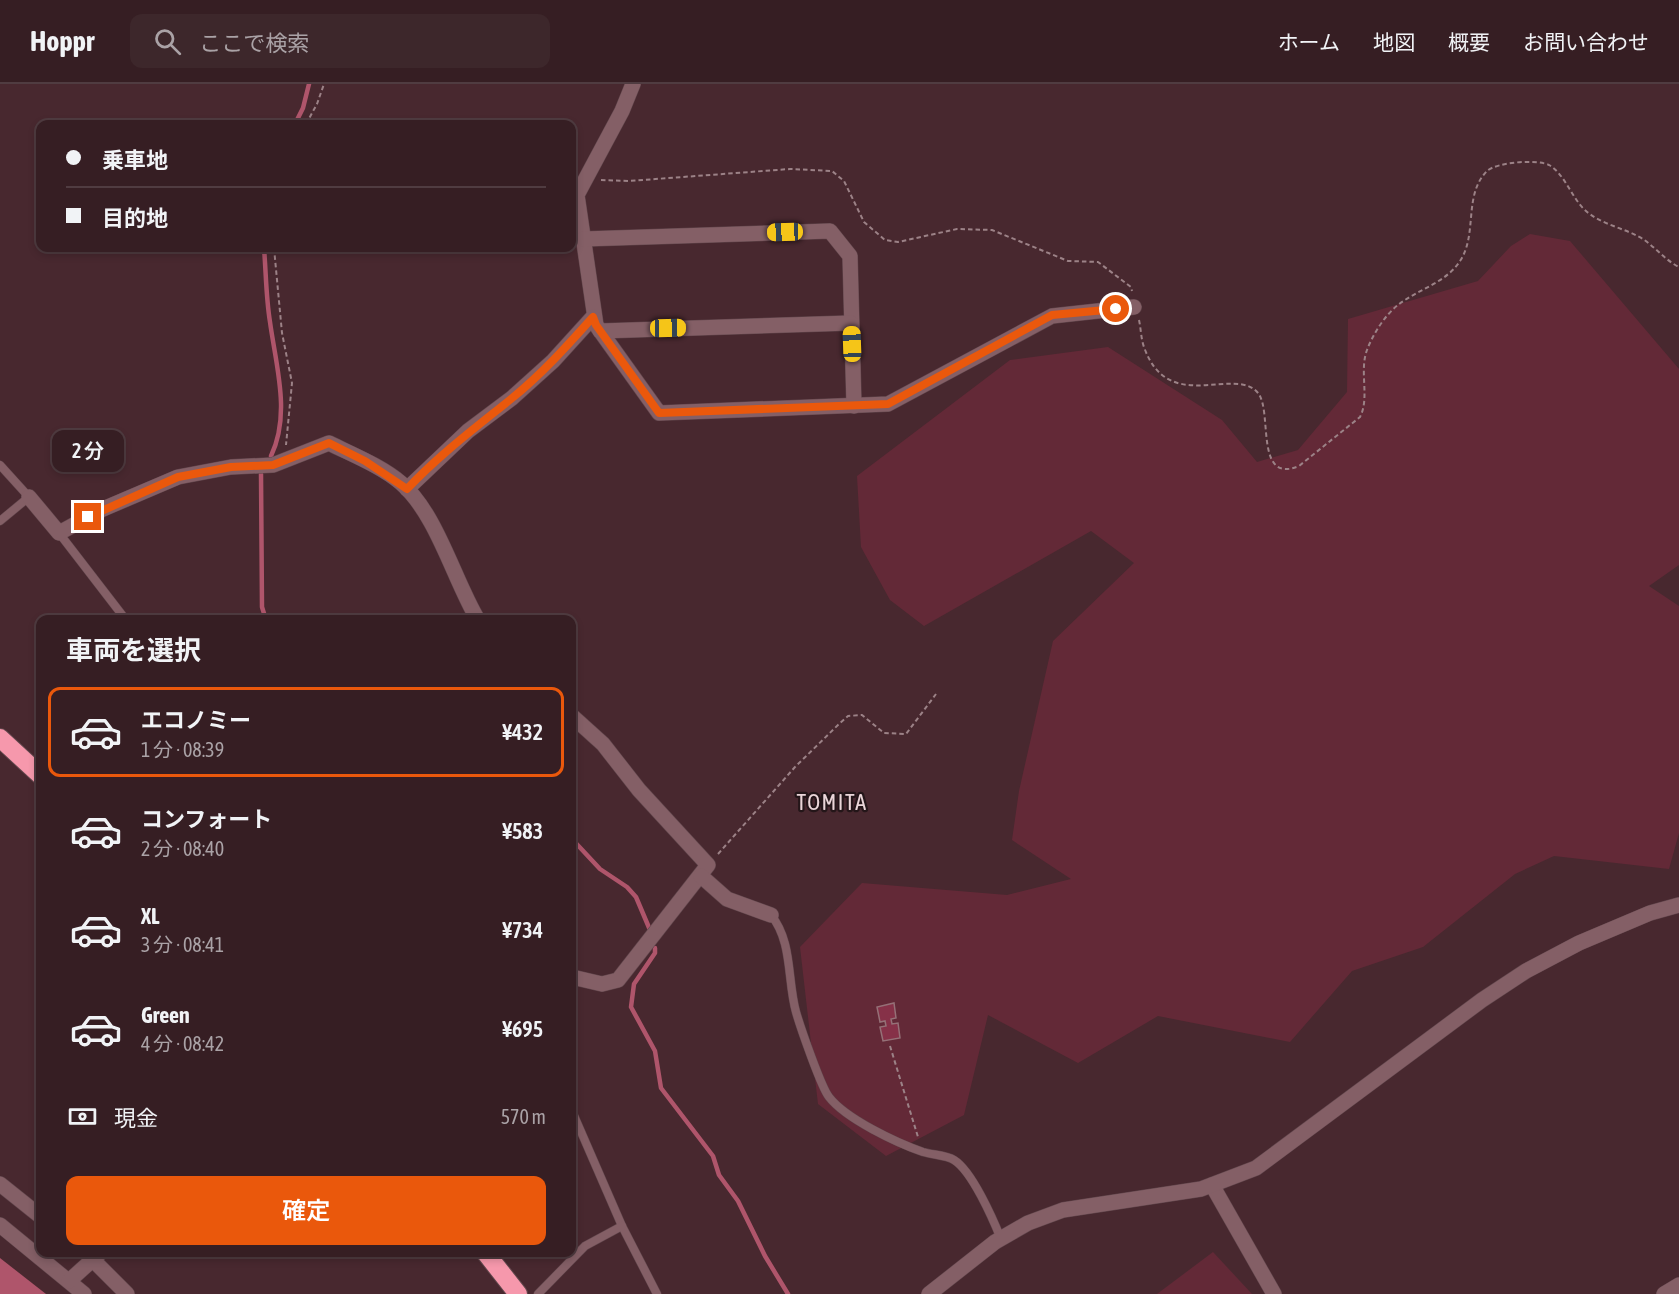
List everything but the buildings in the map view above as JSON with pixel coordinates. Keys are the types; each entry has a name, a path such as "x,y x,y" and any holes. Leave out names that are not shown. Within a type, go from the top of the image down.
{"highway":[{"path":"0,738 36,771"},
{"path":"489,1257 518,1294"}],"street":[{"path":"633,84 622,111 577,195 596,324 659,413 888,404 1052,315 1134,307"},
{"path":"583,239 830,231 850,256 854,406"},
{"path":"407,489 468,431 512,398 596,324 851,323"},
{"path":"29,497 59,533 103,509 178,477 231,467 273,465 329,443 365,461 414,495 449,556 476,615"},
{"path":"576,720 603,744 689,848 727,899 771,915"},
{"path":"576,978 602,984 618,980 705,871"},
{"path":"929,1294 1001,1239 1028,1223 1063,1210 1201,1189 1256,1167 1482,1000 1526,971 1579,943 1629,921 1679,905"},
{"path":"0,1184 36,1213"},
{"path":"1212,1185 1274,1294"},
{"path":"0,1225 36,1254"},
{"path":"39,1257 84,1294"},
{"path":"69,1281 91,1257"},
{"path":"95,1257 128,1294"},
{"path":"1664,1294 1679,1286"}],"lane":[{"path":"0,465 29,497 0,520"},
{"path":"59,533 122,615"},
{"path":"771,915 778,924 784,942 796,1012 828,1096 844,1111 876,1131 922,1152 955,1161 976,1186 1001,1239"},
{"path":"576,1120 622,1226 657,1294"},
{"path":"576,1255 585,1246 622,1226"},
{"path":"538,1294 574,1257"}],"path":[{"path":"308,120 324,84"},
{"path":"585,178 629,182 790,169 832,171 844,181 864,222 874,233 885,240 898,242 957,229 992,230 1068,261 1098,262 1131,287 1144,347 1164,375 1179,385 1236,384 1257,391 1263,400 1272,462 1281,469 1291,470 1360,417 1364,410 1362,373 1367,350 1380,326 1396,306 1449,275 1461,260 1469,243 1476,189 1488,170 1499,164 1548,165 1558,173 1574,199 1587,213 1642,239 1679,267"},
{"path":"274,252 282,333 292,382 286,460"},
{"path":"705,871 795,767 848,716 862,715 884,733 906,734 936,694"},
{"path":"890,1046 922,1152"}],"shaded area":[{"path":"1530,234 1570,241 1679,369 1679,565 1649,586 1679,606 1679,833 1669,869 1554,856 1515,874 1423,947 1352,971 1290,1042 1158,1016 1078,1063 988,1015 964,1115 886,1156 818,1104 800,947 862,883 1007,895 1071,879 1012,840 1019,791 1053,641 1134,563 1091,531 924,626 890,600 861,547 857,476 1010,360 1108,347 1222,420 1257,462 1298,450 1347,392 1348,319 1478,281 1511,246"},
{"path":"1213,1252 1252,1294 1157,1294"},
{"path":"0,1258 46,1294 0,1294"}],"waterway":[{"path":"297,120 303,108 309,84"},
{"path":"264,252 268,304 281,407 277,440 271,456"},
{"path":"261,474 262,607 264,615"},
{"path":"576,843 600,869 627,887 636,897 650,930"},
{"path":"655,948 655,953 634,984 631,1007 655,1051 661,1088 713,1156 719,1175 738,1201 765,1256 788,1294"}],"district":[{"name":"TOMITA","path":"832,802"}],"route":[{"path":"88,517 178,477 231,467 273,465 329,443 365,461 407,489 428,466 468,431 512,398 553,361 593,317 596,325 659,413 888,404 1052,315 1116,309"}]}
